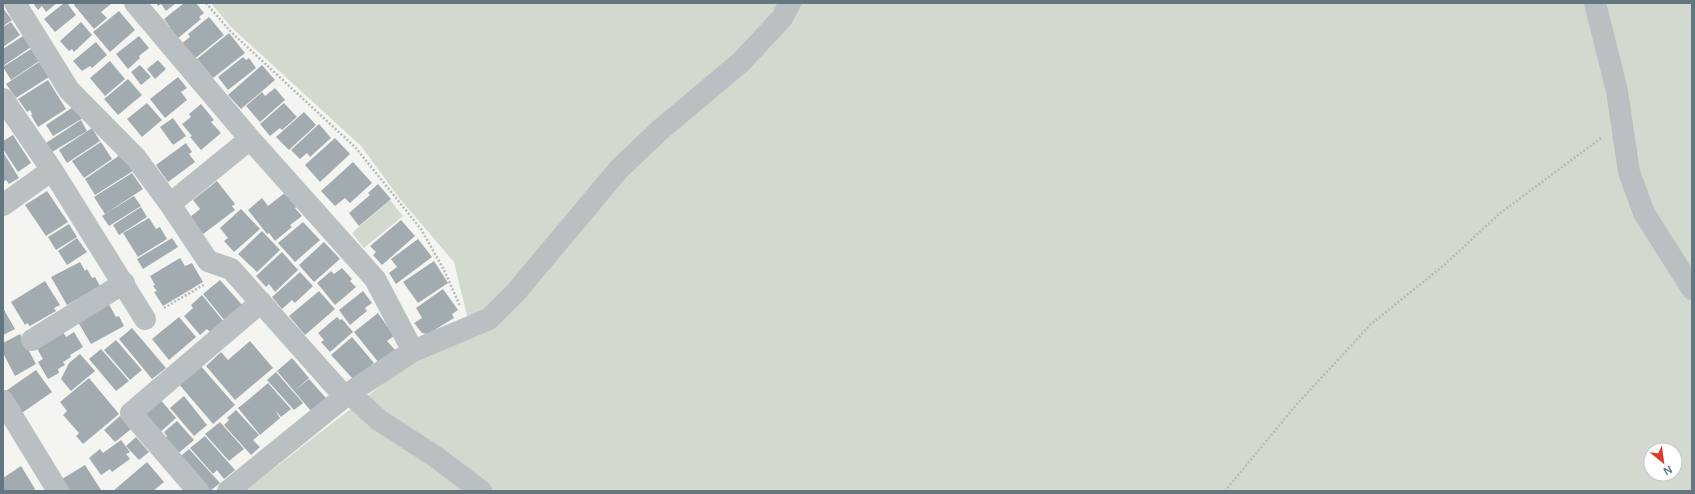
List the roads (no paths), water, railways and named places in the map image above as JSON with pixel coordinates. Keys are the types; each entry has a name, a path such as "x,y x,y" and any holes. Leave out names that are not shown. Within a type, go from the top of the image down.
{"street":[{"path":"14,3 69,90 136,158 170,204 208,261 231,269 347,395 379,420 436,457 481,491"},
{"path":"135,3 250,139 375,279 413,351"},
{"path":"228,491 347,395 413,351 469,326 489,319 516,292 619,169 660,130 741,62 782,18 790,3"},
{"path":"1594,3 1617,91 1629,172 1644,213 1692,289"},
{"path":"3,99 52,170 124,283 145,319"},
{"path":"170,204 250,139"},
{"path":"3,205 52,170"},
{"path":"32,340 124,283"},
{"path":"198,491 131,413 261,302"},
{"path":"3,401 58,491"}]}
